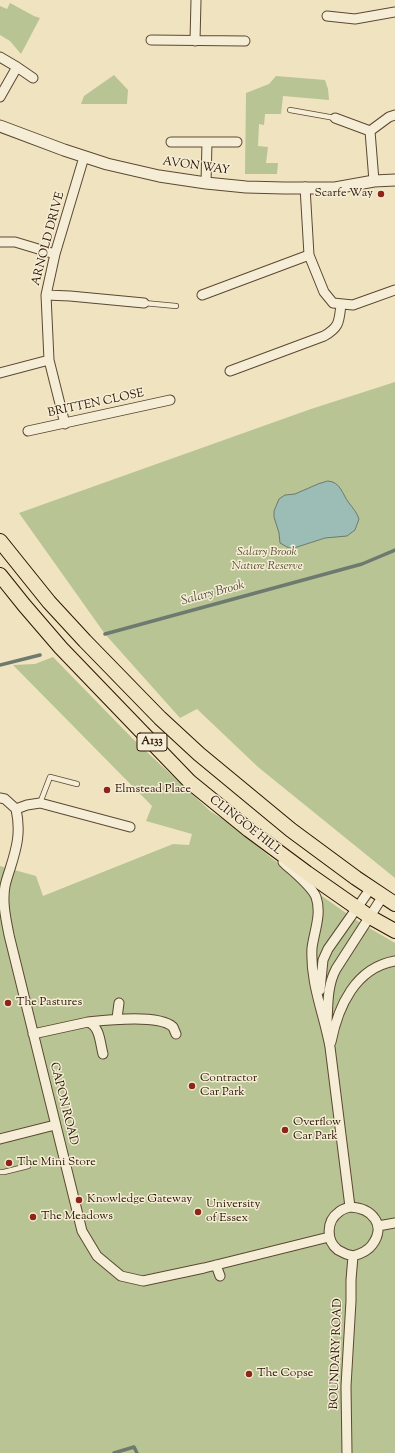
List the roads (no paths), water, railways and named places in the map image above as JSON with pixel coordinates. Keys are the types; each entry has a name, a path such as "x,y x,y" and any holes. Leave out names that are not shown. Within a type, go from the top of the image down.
{"main road":[{"name":"CLINGOE HILL","path":"0,541 49,602 69,624 193,749 291,830 371,888"},
{"name":"CLINGOE HILL","path":"0,575 24,606 61,648 190,782 249,830 356,908 395,931"},
{"name":"A133","path":"371,888 389,900"}],"street":[{"path":"195,41 196,0"},
{"path":"327,16 355,19 395,12"},
{"path":"151,40 245,42"},
{"path":"0,57 33,78"},
{"path":"0,97 17,67"},
{"path":"370,131 389,117 395,115"},
{"path":"335,118 370,131"},
{"name":"AVON WAY","path":"0,126 107,164 147,174 206,183 246,187 336,188 374,181 395,180"},
{"path":"370,131 374,181"},
{"path":"171,142 237,142"},
{"path":"206,183 207,142"},
{"name":"ARNOLD DRIVE","path":"65,424 49,360 46,295 55,254 84,156"},
{"path":"305,188 309,255 324,292 333,303 353,305 395,290"},
{"path":"0,242 15,242 55,254"},
{"path":"202,295 309,255"},
{"path":"46,295 144,303"},
{"path":"230,371 324,336 335,330 339,319 341,304"},
{"path":"0,373 49,360"},
{"name":"BRITTEN CLOSE","path":"28,431 170,400"},
{"path":"0,798 5,799 16,809 27,805 40,803 130,827"},
{"name":"CAPON ROAD","path":"16,809 19,823 19,834 15,852 2,887 4,908 9,935 82,1231 97,1256 121,1276 143,1281 329,1237"},
{"path":"249,830 306,885 316,897 318,917 312,948 312,966 319,1008 327,1028"},
{"path":"319,1008 323,960 328,949 371,888"},
{"path":"350,1207 327,1028 328,990 336,969 370,917 389,900"},
{"path":"330,1047 338,1016 351,990 358,981 368,973 382,965 395,961"},
{"path":"117,1018 120,1003"},
{"path":"34,1034 88,1022 117,1018 165,1022 173,1027 176,1034"},
{"path":"88,1022 94,1024 97,1029 103,1054"},
{"path":"0,1139 55,1125"},
{"path":"350,1207 360,1207 368,1211 374,1217 378,1226 372,1246 353,1256 337,1250 329,1237 331,1220 339,1211 350,1207"},
{"path":"378,1226 395,1223"},
{"name":"BOUNDARY ROAD","path":"347,1453 346,1386 353,1256"},
{"path":"216,1264 220,1276"}],"lane":[{"path":"290,110 335,118"},
{"path":"144,303 176,306"},
{"path":"40,803 50,777 77,784"},
{"path":"0,1172 28,1166"}],"water":[{"path":"328,481 339,486 355,511 359,519 355,530 347,536 325,538 294,548 289,548 280,543 279,533 274,517 274,511 279,499 285,495 295,494"}],"waterway":[{"name":"Salary Brook","path":"105,634 362,564 395,550"},
{"name":"Salary Brook","path":"0,665 40,655"},
{"path":"114,1453 134,1447 137,1453"}],"place":[{"name":"Scarfe Way","path":"381,194"},
{"name":"Elmstead Place","path":"107,790"},
{"name":"The Pastures","path":"8,1003"},
{"name":"Contractor Car Park","path":"192,1086"},
{"name":"Overflow Car Park","path":"285,1130"},
{"name":"The Mini Store","path":"9,1163"},
{"name":"Knowledge Gateway","path":"79,1200"},
{"name":"University of Essex","path":"198,1212"},
{"name":"The Meadows","path":"33,1217"},
{"name":"The Copse","path":"249,1374"}],"park label":[{"name":"Salary Brook Nature Reserve","path":"267,560"}]}
